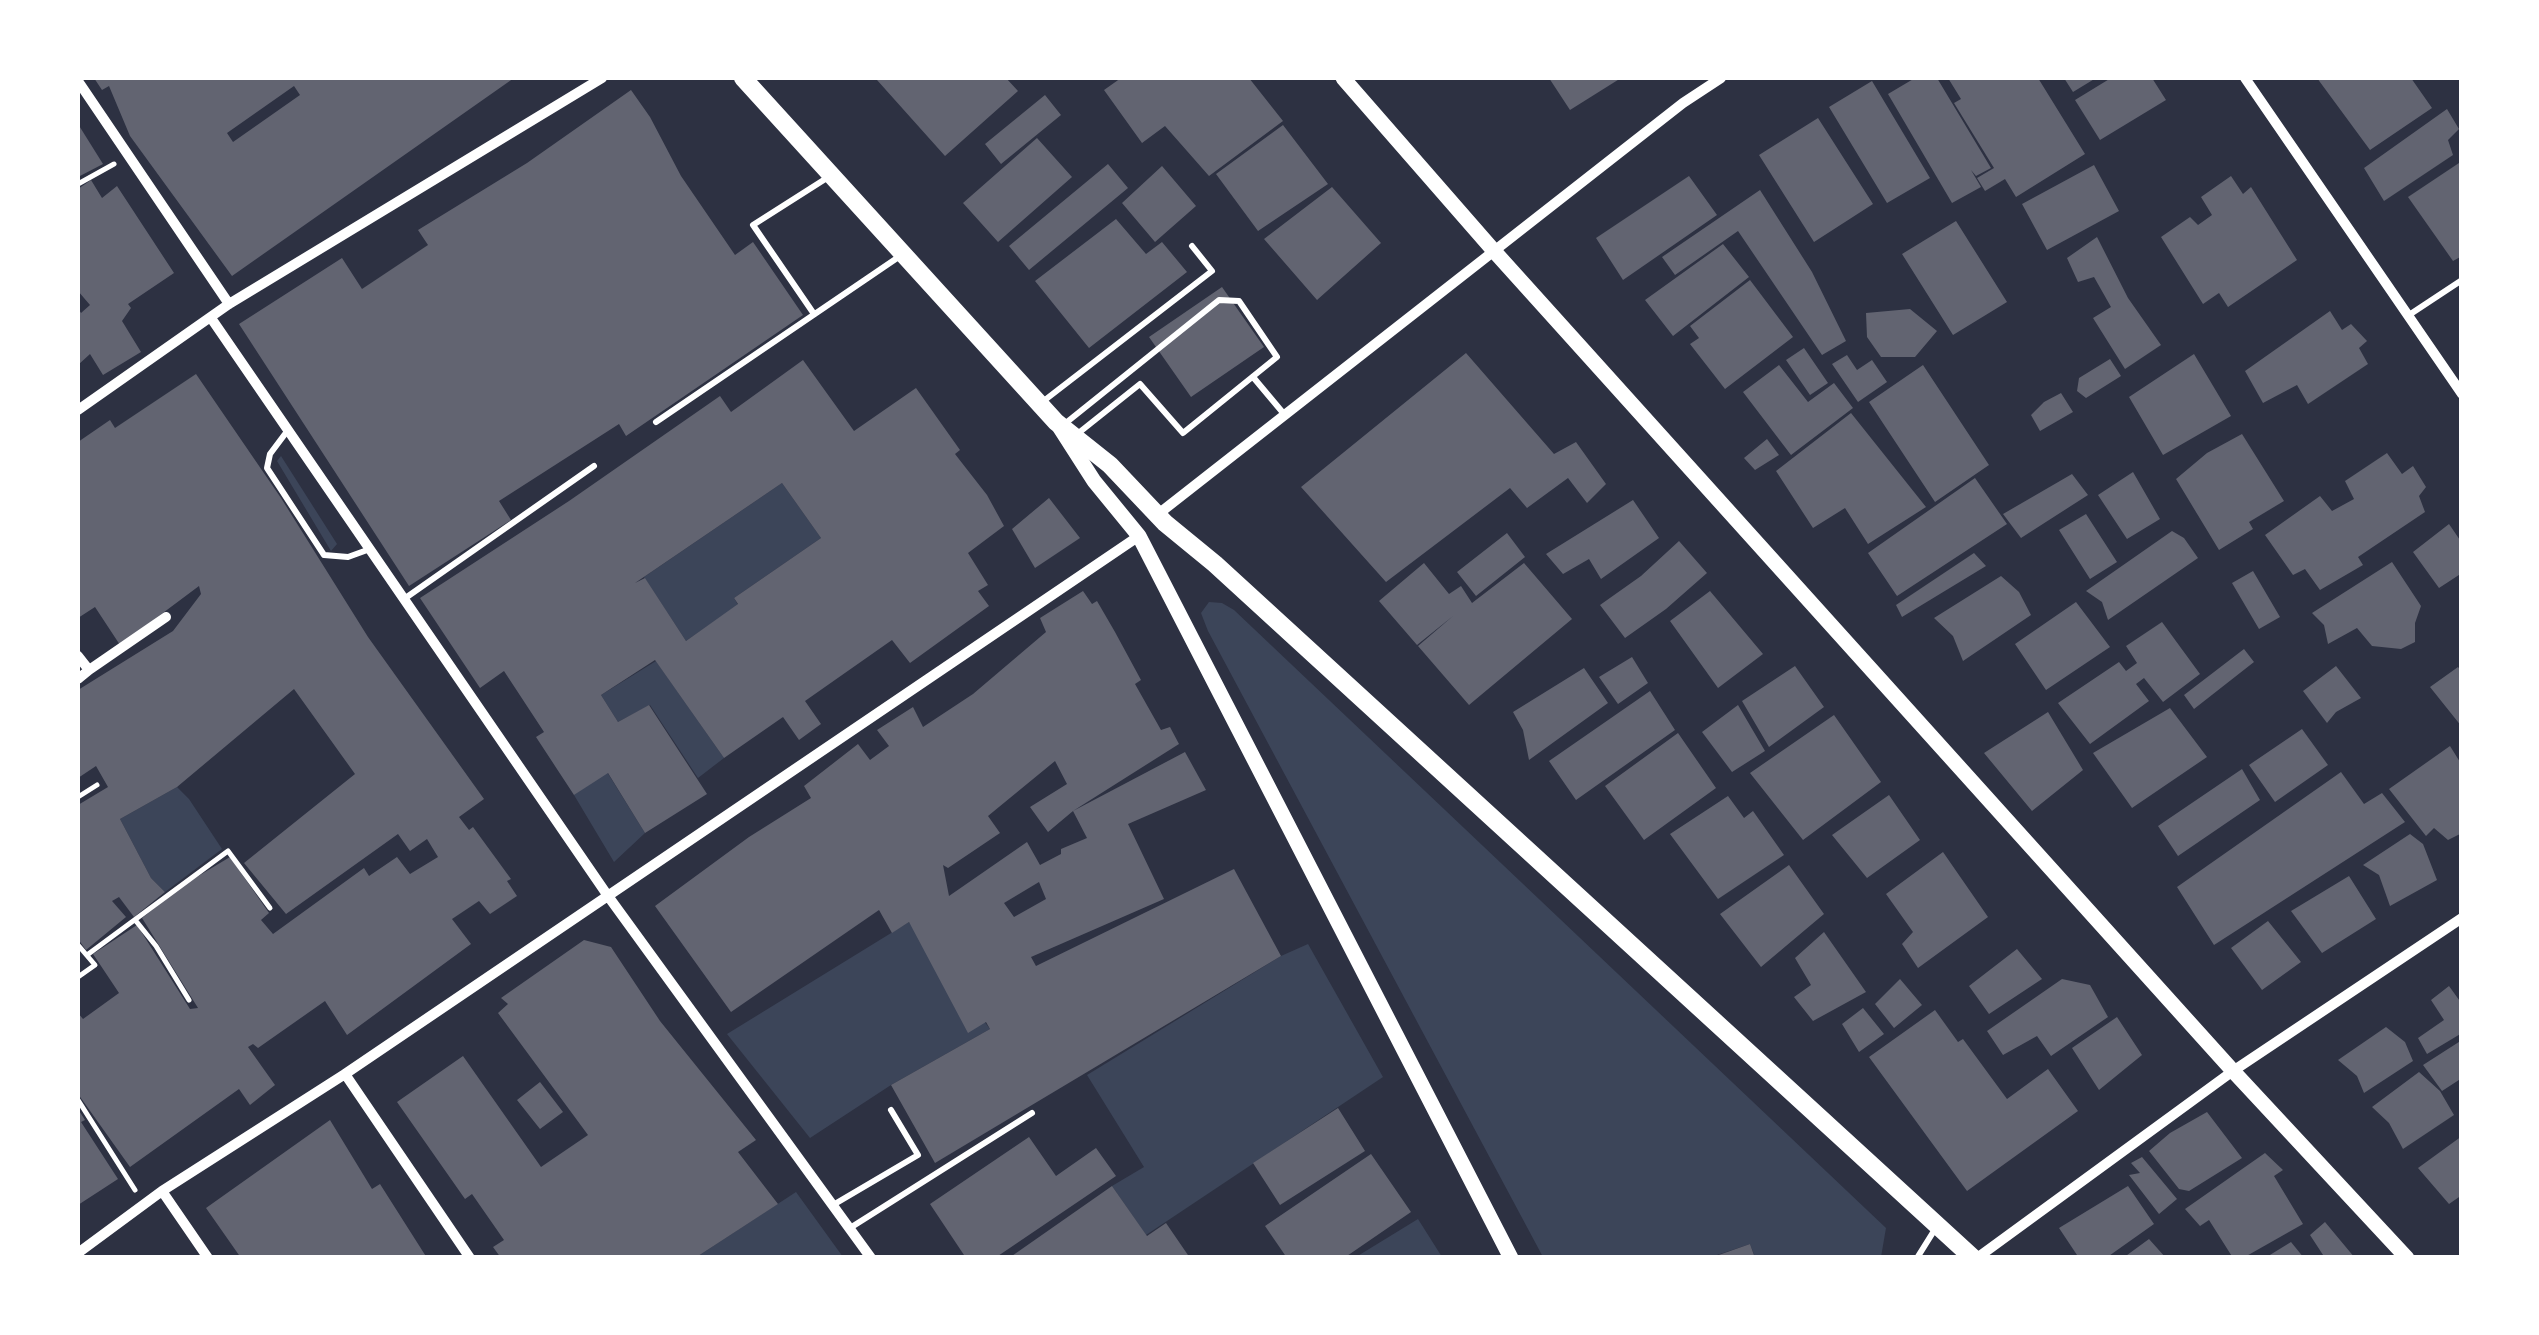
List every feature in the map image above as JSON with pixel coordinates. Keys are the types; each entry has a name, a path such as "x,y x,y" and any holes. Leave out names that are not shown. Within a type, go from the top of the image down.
{"main road":[{"path":"744,78 1063,429 1110,465 1158,515 1975,1258"}],"street":[{"path":"78,410 230,304 602,78"},
{"path":"1343,78 2232,1071 2406,1258"},
{"path":"1158,515 1721,78"},
{"path":"2245,78 2462,394"},
{"path":"78,81 230,304"},
{"path":"211,318 608,896 871,1258"},
{"path":"1063,429 1094,481 1139,536 1510,1258"},
{"path":"78,1254 162,1191 345,1074 1139,536"},
{"path":"78,678 166,618"},
{"path":"78,656 89,670"},
{"path":"1975,1258 2232,1071 2462,918"},
{"path":"345,1074 470,1258"},
{"path":"162,1191 208,1258"}],"lane":[{"path":"814,314 753,225 833,174"},
{"path":"1040,404 1212,271 1192,246"},
{"path":"656,422 904,253"},
{"path":"2410,315 2462,280"},
{"path":"1219,300 1239,301 1277,357 1182,433 1140,384 1063,429 1219,300"},
{"path":"1253,377 1285,416"},
{"path":"288,430 270,454 268,468 324,555 348,557 370,549"},
{"path":"404,598 594,466"},
{"path":"834,1206 918,1155 891,1110"},
{"path":"850,1228 1032,1113"},
{"path":"1918,1258 1938,1225"}],"path":[{"path":"78,184 129,156"},
{"path":"78,797 97,785"},
{"path":"87,955 228,851 270,908"},
{"path":"136,921 189,1000"},
{"path":"78,945 95,965 78,977"},
{"path":"78,1100 144,1204"}],"shaded area":[{"path":"281,456 337,544 331,551 277,461"},
{"path":"782,483 821,538 734,598 738,605 686,641 644,577"},
{"path":"1209,602 1222,603 1234,610 1886,1228 1881,1257 1755,1257 1750,1244 1711,1257 1543,1257 1208,631 1201,613"},
{"path":"656,661 724,758 698,778 650,705 618,722 601,695"},
{"path":"607,772 645,833 614,862 574,795"},
{"path":"177,787 222,849 165,892 151,878 120,819"},
{"path":"909,922 990,1029 891,1085 810,1138 727,1034"},
{"path":"1308,944 1383,1077 1146,1235 1112,1186 1144,1167 1087,1075 1281,956"},
{"path":"796,1192 843,1257 695,1258"},
{"path":"1418,1219 1442,1257 1356,1257"}],"building":[{"path":"94,78 514,78 232,276 130,136 109,86 102,90","holes":["294,86 300,95 233,142 227,133"]},
{"path":"879,78 1006,78 1018,91 945,156"},
{"path":"1121,78 1249,78 1283,121 1209,176 1165,126 1142,143 1104,90"},
{"path":"1549,78 1621,78 1570,110"},
{"path":"1915,78 1937,78 1991,168 1976,176 1971,170 1981,187 1952,203 1888,94"},
{"path":"1948,78 2038,78 2085,154 2016,197 2005,179 1985,191 1977,178 1994,168 1954,103 1961,99"},
{"path":"2064,78 2096,78 2073,92"},
{"path":"2111,78 2152,78 2166,100 2100,140 2075,100"},
{"path":"2317,78 2411,78 2432,108 2370,150"},
{"path":"1872,81 1930,178 1887,203 1829,107"},
{"path":"631,90 681,176 735,255 753,242 803,315 626,436 619,424 499,501 511,520 409,586 239,324 342,258 362,289 428,245 418,230 527,163"},
{"path":"1045,95 1061,115 1001,164 985,144"},
{"path":"2447,109 2459,129 2448,140 2453,155 2384,201 2364,168"},
{"path":"1818,118 1873,204 1814,242 1759,155"},
{"path":"78,124 103,164 78,177"},
{"path":"1283,125 1328,184 1258,231 1216,174"},
{"path":"1037,138 1072,177 998,242 963,203"},
{"path":"2462,161 2462,256 2453,261 2408,197"},
{"path":"1108,164 1128,188 1029,270 1009,246"},
{"path":"2094,165 2119,211 2047,250 2022,204"},
{"path":"1162,166 1196,206 1155,242 1122,203"},
{"path":"1689,176 1717,215 1623,280 1596,238"},
{"path":"2231,176 2243,194 2251,187 2297,260 2228,307 2219,293 2203,304 2161,237 2190,217 2198,225 2212,215 2201,197"},
{"path":"91,180 102,198 117,186 174,273 128,304 131,308 122,321 141,352 103,375 90,354 78,365 78,308 81,313 90,305 78,291 78,189"},
{"path":"1332,187 1381,243 1317,300 1264,239"},
{"path":"1760,190 1812,272 1846,341 1822,355 1738,231 1675,275 1662,257"},
{"path":"1116,219 1146,254 1162,242 1187,272 1089,348 1035,281"},
{"path":"1956,221 2007,302 1953,335 1902,254"},
{"path":"2097,237 2128,298 2161,345 2125,369 2093,318 2111,307 2094,277 2078,282 2067,258"},
{"path":"1723,244 1749,277 1673,336 1645,300"},
{"path":"1750,280 1793,337 1725,389 1690,344 1699,338 1690,326"},
{"path":"1222,287 1264,347 1191,397 1149,337"},
{"path":"1910,309 1937,331 1915,357 1881,357 1867,337 1866,313"},
{"path":"2330,311 2342,330 2351,324 2367,341 2359,348 2368,364 2308,404 2297,385 2263,403 2245,371"},
{"path":"1804,348 1828,383 1810,395 1786,360"},
{"path":"1466,353 1554,454 1576,442 1606,484 1587,503 1568,478 1527,508 1510,488 1386,582 1301,487"},
{"path":"2194,354 2231,416 2163,455 2129,397"},
{"path":"1847,355 1857,370 1872,360 1887,382 1858,402 1832,364"},
{"path":"2110,359 2121,376 2086,398 2077,391 2079,378"},
{"path":"803,360 854,431 916,388 960,450 955,454 987,495 1004,526 968,553 988,585 978,591 989,606 910,663 892,640 805,701 821,724 799,740 783,717 724,758 655,660 601,695 618,722 649,705 707,794 645,833 608,773 574,795 536,737 544,732 504,671 480,688 420,598 720,396 731,412","holes":["782,483 821,538 734,598 738,604 686,641 645,578 635,583"]},
{"path":"1779,365 1808,402 1834,383 1853,408 1791,455 1743,392"},
{"path":"1923,365 1989,465 1935,502 1869,402"},
{"path":"196,374 281,498 368,637 484,799 459,817 469,830 473,827 511,879 507,881 517,896 490,914 479,901 452,919 471,944 347,1035 325,1001 258,1048 253,1044 248,1047 275,1085 250,1105 239,1089 130,1167 78,1094 78,1013 83,1019 119,993 93,954 137,925 190,1009 198,1008 142,918 185,884 230,857 269,913 261,920 273,934 364,868 369,876 397,857 410,874 438,857 427,839 410,851 398,834 286,914 244,863 355,774 294,689 177,787 120,819 151,878 165,892 134,917 119,897 112,901 126,917 86,950 78,939 78,805 108,787 96,766 78,778 78,690 173,631 201,594 199,586 120,645 95,607 78,618 78,442 110,420 115,428"},
{"path":"2061,393 2073,412 2040,431 2031,415"},
{"path":"1851,413 1926,507 1868,544 1845,508 1813,528 1776,471"},
{"path":"2242,434 2284,501 2249,522 2253,529 2219,550 2176,479 2207,453"},
{"path":"1767,439 1779,455 1755,470 1744,458"},
{"path":"2387,453 2402,474 2413,466 2426,487 2419,496 2425,512 2358,557 2363,565 2320,590 2305,569 2293,575 2265,535 2320,496 2332,511 2354,499 2345,481"},
{"path":"2133,472 2160,519 2127,539 2098,495"},
{"path":"2072,474 2088,495 2021,538 2003,514"},
{"path":"1975,478 2007,524 1897,596 1868,553"},
{"path":"1049,498 1080,538 1035,568 1012,529"},
{"path":"1633,500 1659,538 1601,579 1589,559 1563,574 1546,554"},
{"path":"2086,514 2117,562 2090,579 2059,530"},
{"path":"2449,524 2462,543 2462,573 2439,588 2413,552"},
{"path":"2172,531 2184,538 2198,558 2108,620 2102,602 2086,591"},
{"path":"1507,533 1525,557 1476,596 1457,572"},
{"path":"1679,541 1707,573 1625,638 1600,605 1641,576"},
{"path":"1974,553 1986,566 1902,617 1896,605"},
{"path":"2392,562 2421,606 2415,623 2415,642 2401,649 2372,646 2357,628 2328,644 2324,625 2312,613"},
{"path":"1424,563 1449,594 1461,586 1472,603 1524,563 1572,619 1469,705 1418,646 1453,616 1417,645 1379,601"},
{"path":"2253,571 2280,617 2259,629 2232,583"},
{"path":"2001,576 2019,592 2031,615 1963,661 1953,636 1934,618"},
{"path":"1083,591 1092,604 1097,601 1141,680 1135,684 1161,730 1170,727 1179,744 1073,811 1185,752 1206,790 1128,824 1164,899 1031,957 1036,966 1234,869 1281,956 935,1163 891,1085 990,1029 986,1022 968,1033 909,922 892,933 879,910 731,1012 655,906 749,837 811,798 804,786 858,744 870,760 889,746 877,730 913,707 923,727 973,694 1046,632 1040,618","holes":["1055,761 1067,784 1030,807 1048,832 1073,811 1087,838 1061,849 1061,854 1040,865 1027,842 949,896 943,865 948,868 1000,833 988,816","1039,882 1046,899 1014,917 1004,903"]},
{"path":"1710,591 1763,654 1718,688 1670,621"},
{"path":"2076,602 2110,647 2046,690 2015,644"},
{"path":"2162,622 2200,674 2163,702 2144,678 2136,684 2149,701 2090,744 2058,703 2119,662 2126,671 2137,663 2126,646"},
{"path":"2244,649 2254,662 2194,709 2184,695"},
{"path":"1632,657 1648,683 1618,704 1599,677"},
{"path":"1795,666 1824,707 1769,747 1742,701"},
{"path":"2336,666 2361,698 2336,712 2327,723 2303,691"},
{"path":"2458,667 2462,672 2462,727 2430,687"},
{"path":"1584,668 1608,703 1529,760 1523,730 1513,712"},
{"path":"1650,691 1675,730 1576,800 1549,761"},
{"path":"1738,705 1765,751 1732,772 1702,732"},
{"path":"2170,708 2207,757 2132,808 2093,753"},
{"path":"2048,712 2083,770 2032,811 1984,753"},
{"path":"1834,715 1881,782 1803,840 1750,773"},
{"path":"2302,729 2328,765 2275,802 2249,765"},
{"path":"1678,733 1716,788 1644,840 1605,786"},
{"path":"2450,746 2462,760 2462,833 2448,840 2434,828 2426,836 2389,789"},
{"path":"2242,769 2260,800 2178,856 2158,826"},
{"path":"2341,772 2364,804 2382,793 2405,822 2214,945 2177,887"},
{"path":"1889,795 1920,840 1867,878 1832,835"},
{"path":"1728,796 1744,818 1753,811 1784,855 1718,899 1670,834"},
{"path":"2410,834 2423,844 2437,880 2390,906 2379,875 2363,865"},
{"path":"1943,852 1988,917 1918,968 1902,944 1913,932 1886,894"},
{"path":"1789,865 1824,914 1761,967 1720,914"},
{"path":"2349,876 2376,919 2322,953 2291,911"},
{"path":"2268,921 2301,962 2262,990 2231,948"},
{"path":"1824,932 1866,992 1813,1021 1794,997 1811,985 1795,958"},
{"path":"584,940 611,947 660,1021 756,1140 738,1152 778,1204 695,1258 501,1258 493,1247 504,1240 472,1194 465,1199 397,1102 463,1056 541,1167 588,1135 498,1013 508,1004 501,998"},
{"path":"2017,949 2042,979 1989,1014 1969,986"},
{"path":"1900,979 1922,1005 1894,1028 1875,1004"},
{"path":"2062,979 2090,985 2108,1017 2051,1056 2037,1036 2003,1055 1987,1031"},
{"path":"2449,986 2462,1004 2462,1033 2427,1054 2418,1038 2444,1020 2431,1000"},
{"path":"1863,1008 1884,1034 1859,1052 1842,1024"},
{"path":"1935,1010 1958,1042 1963,1039 2007,1099 2048,1069 2078,1111 1967,1191 1869,1057"},
{"path":"2117,1017 2142,1055 2099,1090 2072,1048"},
{"path":"2386,1027 2405,1042 2413,1061 2364,1093 2357,1076 2338,1060"},
{"path":"2462,1040 2462,1078 2442,1091 2423,1065"},
{"path":"2419,1072 2440,1091 2454,1115 2403,1149 2389,1123 2372,1107"},
{"path":"540,1082 563,1112 540,1129 517,1100"},
{"path":"1338,1108 1365,1151 1280,1205 1253,1163"},
{"path":"78,1109 85,1120 81,1122 118,1179 78,1205"},
{"path":"2207,1112 2242,1158 2189,1191 2179,1189 2149,1151 2170,1133"},
{"path":"330,1120 372,1189 380,1184 427,1258 241,1258 206,1208"},
{"path":"2462,1136 2462,1195 2449,1204 2418,1168"},
{"path":"1029,1137 1056,1176 1096,1148 1116,1176 995,1258 966,1258 930,1204"},
{"path":"2265,1153 2283,1170 2274,1176 2303,1224 2243,1258 2233,1258 2209,1220 2200,1226 2185,1209"},
{"path":"1371,1154 1411,1212 1344,1258 1287,1258 1265,1226"},
{"path":"2142,1157 2177,1199 2159,1214 2129,1175 2140,1173 2131,1163"},
{"path":"1112,1186 1147,1236 1166,1223 1190,1258 1009,1258"},
{"path":"2128,1186 2154,1224 2106,1258 2079,1258 2059,1228"},
{"path":"2325,1222 2355,1258 2325,1258 2310,1235"},
{"path":"2149,1239 2166,1258 2123,1258"},
{"path":"2291,1242 2304,1258 2265,1258"},
{"path":"1750,1244 1755,1258 1713,1258 1713,1257"}]}
